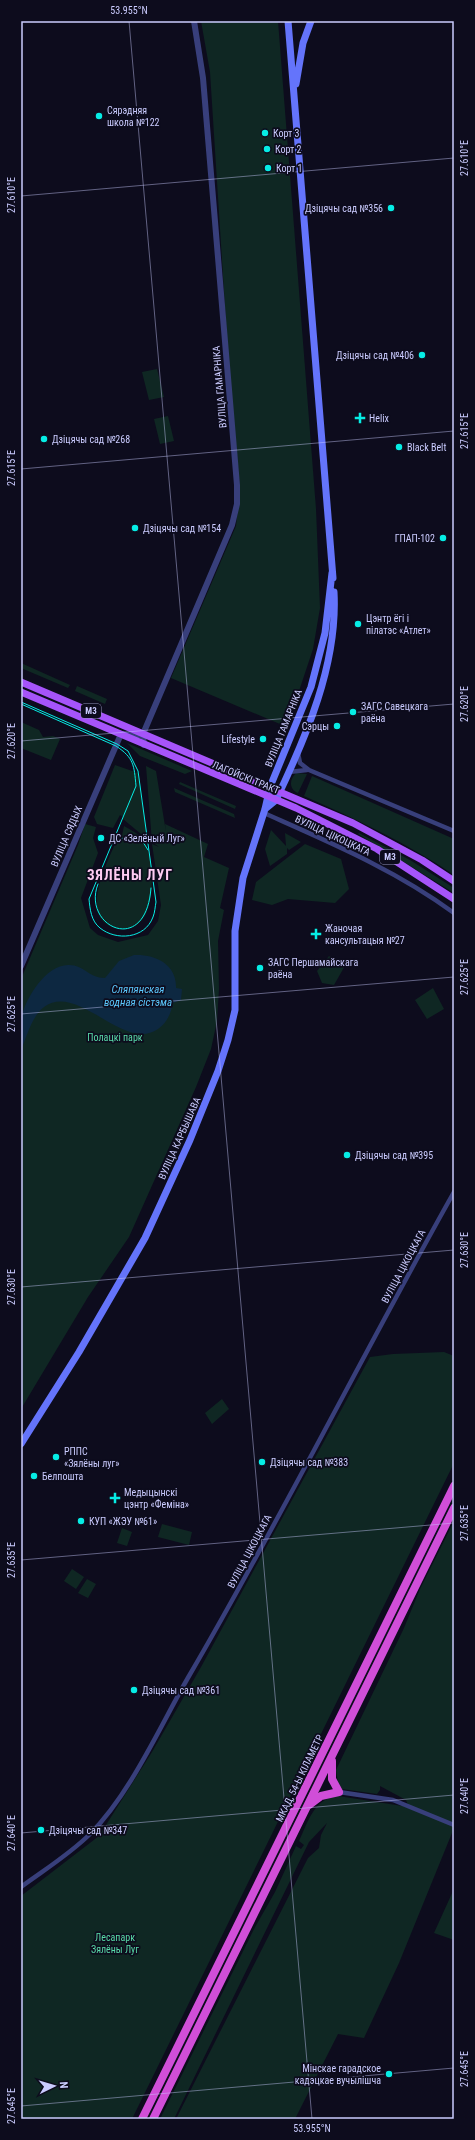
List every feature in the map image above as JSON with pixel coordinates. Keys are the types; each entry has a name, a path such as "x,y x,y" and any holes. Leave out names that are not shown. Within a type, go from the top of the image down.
{"highway":[{"name":"МКАД, 54-Ы КІЛАМЕТР","path":"142,2119 454,1486"},
{"name":"МКАД, 54-Ы КІЛАМЕТР","path":"153,2119 454,1508"},
{"path":"306,1809 321,1796 339,1792 332,1779 332,1756"}],"main road":[{"name":"ВУЛІЦА ГАМАРНІКА","path":"265,811 276,800 314,711 324,672 335,613 288,21"},
{"name":"ВУЛІЦА ГАМАРНІКА","path":"294,102 299,61 311,21"},
{"name":"ВУЛІЦА ГАМАРНІКА","path":"265,811 270,787 311,687 325,633 332,573"},
{"name":"ЛАГОЙСКІ ТРАКТ","path":"21,682 280,791 383,838 422,860 454,881"},
{"name":"ЛАГОЙСКІ ТРАКТ","path":"21,692 296,808 377,849 454,899"},
{"path":"303,708 309,706 314,711"},
{"name":"ВУЛІЦА КАРБЫШАВА","path":"21,1444 79,1352 145,1238 190,1140 218,1071 228,1040 235,1010 235,931 244,878 265,811"}],"street":[{"name":"ВУЛІЦА ГАМАРНІКА","path":"143,734 232,526 237,504 237,484 203,78 194,21"},
{"path":"121,734 134,736 143,734 144,745"},
{"name":"ВУЛІЦА СЯДЫХ","path":"21,966 121,734"},
{"path":"297,751 300,763 309,770 454,831"},
{"path":"288,772 309,770"},
{"name":"ВУЛІЦА ЦІКОЦКАГА","path":"265,811 388,870 429,894 454,912"},
{"name":"ВУЛІЦА ЦІКОЦКАГА","path":"21,1886 91,1833 107,1814 137,1769 229,1608 360,1362 454,1192"},
{"path":"339,1792 393,1800 454,1825"}],"green space":[{"path":"201,21 278,21 316,509 320,608 313,649 287,727 171,678 236,526 240,489 228,354 210,72"},
{"path":"157,369 164,397 149,400 142,372"},
{"path":"168,416 174,441 160,444 154,419"},
{"path":"21,663 70,685 68,688 21,668"},
{"path":"77,686 107,699 105,704 75,691"},
{"path":"21,722 39,730 43,737 53,736 60,739 51,760 21,748"},
{"path":"127,743 192,771 185,774 140,756"},
{"path":"115,765 138,773 147,839 120,815 113,828 97,824 94,817"},
{"name":"Полацкі парк","path":"146,766 156,771 166,832 165,824 208,844 204,857 229,868 220,908 224,910 218,941 219,989 217,1021 211,1049 196,1087 129,1237 88,1297 21,1409 21,979 78,845 85,824 96,827 93,838 98,853 81,898 90,928 98,935 118,942 148,935 158,921 161,905 152,844 159,847 152,842"},
{"path":"296,773 307,774 298,793 293,789 291,784 291,781"},
{"path":"312,776 454,839 454,875 418,852 381,832 304,796"},
{"path":"180,782 236,806 235,809 179,784"},
{"path":"174,788 234,814 235,818 175,792"},
{"path":"124,826 138,834 144,840 150,859 152,883 151,896 144,917 136,926 121,929 115,928 104,922 99,914 97,903 98,890 106,865 115,844 121,840"},
{"path":"271,830 286,846 285,833 301,842 289,850 287,848 287,854 270,866 265,849"},
{"path":"359,833 410,860 454,888 454,893 358,834"},
{"path":"305,844 341,859 349,889 335,903 288,899 272,905 252,900 256,882"},
{"path":"329,956 346,964 334,985 322,983 317,971"},
{"path":"433,988 444,1009 427,1019 415,1000"},
{"name":"Лесапарк Зялёны Луг","path":"444,1352 454,1356 454,1463 132,2119 21,2119 21,1896 99,1836 152,1752 201,1667 370,1357 393,1354"},
{"path":"222,1399 229,1409 212,1424 205,1413"},
{"path":"454,1521 454,1828 399,1963 364,2038 338,2034 295,2119 176,2119 308,1858 319,1848 321,1835 327,1823 309,1842 174,2119 160,2119 254,1929 275,1892 296,1846 301,1849 304,1845 299,1841 317,1806 323,1801 338,1796 409,1807 406,1800 380,1786 380,1790 377,1794 342,1789 338,1783 336,1770 404,1628 420,1589"},
{"path":"162,1524 192,1532 189,1545 158,1537"},
{"path":"122,1528 132,1532 127,1546 117,1543"},
{"path":"72,1569 84,1577 76,1589 64,1581"},
{"path":"87,1579 96,1584 88,1598 78,1593"},
{"path":"453,1891 454,1893 454,1940 434,1933"}],"water":[{"name":"Сляпянская водная сістэма","path":"134,955 150,956 163,962 173,973 176,988 182,989 181,1000 173,1003 168,1018 161,1027 145,1034 131,1032 116,1026 86,1009 71,1003 57,1002 44,1007 36,1016 21,1050 20,1026 23,1011 38,984 52,970 60,966 69,965 79,967 95,976 105,978 119,961"}],"tram line":[{"path":"21,702 117,744 128,751 138,771 156,902 154,915 149,924 144,930 137,934 130,936 114,935 100,928 93,918 89,899 136,786 134,767 130,758 116,746 21,704"},
{"path":"115,844 123,838 135,837 143,842 148,850"},
{"path":"98,884 95,899 98,912 106,922 116,928 128,929 138,923 147,910 151,888"}],"place":[{"name":"Сярэдняя школа №122","path":"99,116"},
{"name":"Корт 3","path":"265,133"},
{"name":"Корт 2","path":"267,149"},
{"name":"Корт 1","path":"268,168"},
{"name":"Дзіцячы сад №356","path":"391,208"},
{"name":"Дзіцячы сад №406","path":"422,355"},
{"name":"Helix","path":"360,418"},
{"name":"Дзіцячы сад №268","path":"44,439"},
{"name":"Black Belt","path":"399,447"},
{"name":"Дзіцячы сад №154","path":"135,528"},
{"name":"ГПАП-102","path":"443,538"},
{"name":"Цэнтр ёгі і пілатэс «Атлет»","path":"358,624"},
{"name":"ЗАГС Савецкага раёна","path":"353,712"},
{"name":"Сэрцы","path":"337,726"},
{"name":"Lifestyle","path":"263,739"},
{"name":"ДС «Зелёный Луг»","path":"101,838"},
{"name":"Жаночая кансультацыя №27","path":"316,934"},
{"name":"ЗАГС Першамайскага раёна","path":"260,968"},
{"name":"Дзіцячы сад №395","path":"347,1155"},
{"name":"РППС «Зялёны луг»","path":"56,1457"},
{"name":"Дзіцячы сад №383","path":"262,1462"},
{"name":"Белпошта","path":"34,1476"},
{"name":"Медыцынскі цэнтр «Феміна»","path":"115,1498"},
{"name":"КУП «ЖЭУ №61»","path":"81,1521"},
{"name":"Дзіцячы сад №361","path":"134,1690"},
{"name":"Дзіцячы сад №347","path":"41,1830"},
{"name":"Мінскае гарадское кадэцкае вучылішча","path":"389,2074"}],"district":[{"name":"ЗЯЛЁНЫ ЛУГ","path":"130,875"}]}
